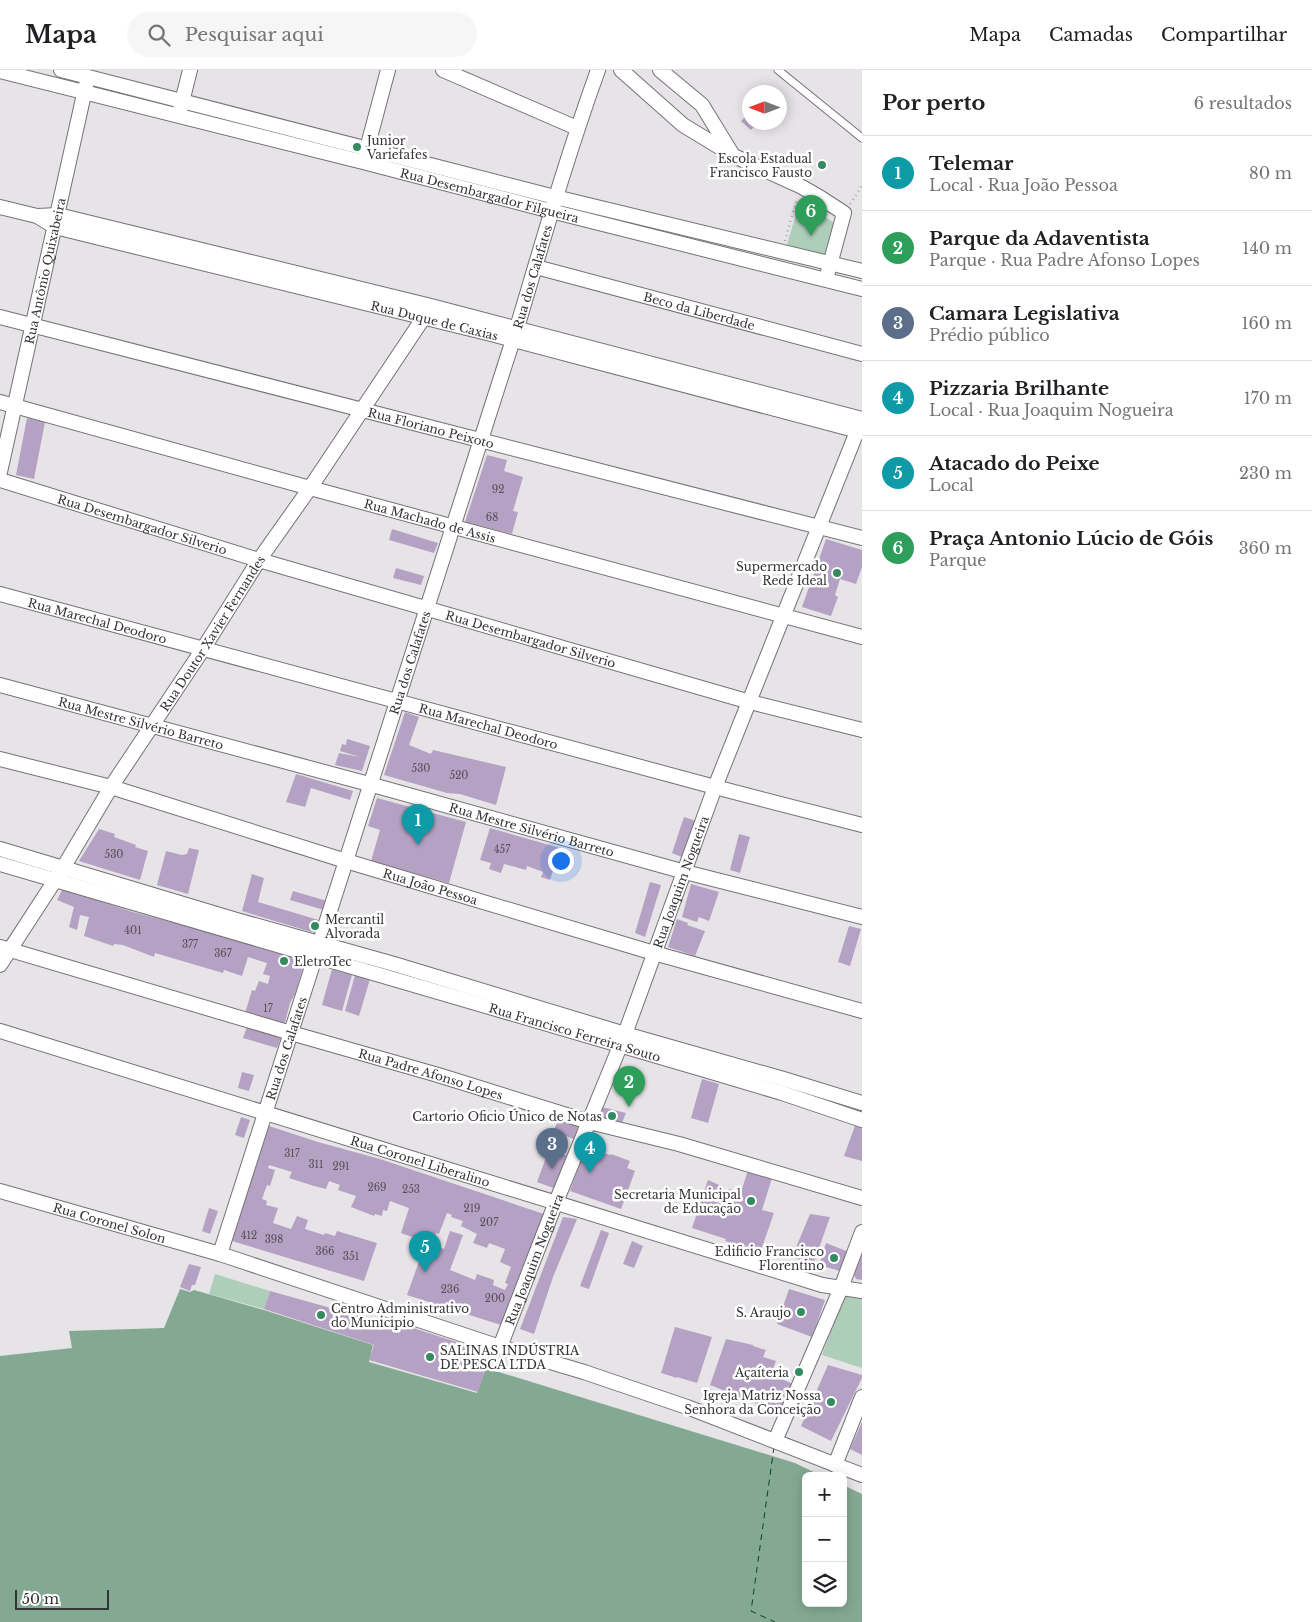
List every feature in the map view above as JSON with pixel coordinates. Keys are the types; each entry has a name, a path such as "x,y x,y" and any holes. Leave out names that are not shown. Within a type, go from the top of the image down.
{"street":[{"name":"Rua Desembargador Filgueira","path":"61,70 89,73 551,211 862,289"},
{"path":"179,116 190,70"},
{"path":"365,155 388,70"},
{"path":"444,70 577,128"},
{"name":"Rua dos Calafates","path":"220,1254 264,1112 318,950 369,784 536,268 555,197 577,128 598,70"},
{"path":"621,70 683,125 734,156 802,187 844,213 826,280"},
{"path":"660,70 702,105 734,156"},
{"name":"Rua Desembargador Filgueira","path":"0,71 179,116 555,197 862,272"},
{"name":"Rua Antônio Quixabeira","path":"0,472 89,73"},
{"name":"Rua Duque de Caxias","path":"0,207 514,334 861,425"},
{"path":"777,267 781,252"},
{"name":"Beco da Liberdade","path":"536,268 862,354"},
{"name":"Rua Doutor Xavier Fernandes","path":"0,965 5,948 55,881 111,787 203,649 259,560 310,488 427,312"},
{"name":"Rua Floriano Peixoto","path":"0,317 862,538"},
{"name":"Rua Machado de Assis","path":"0,402 452,527 862,637"},
{"name":"Rua Joaquim Nogueira","path":"500,1347 556,1202 622,1040 715,787 818,527 861,425"},
{"name":"Rua Desembargador Silverio","path":"0,480 259,560 750,702 862,730"},
{"name":"Rua Marechal Deodoro","path":"0,594 862,825"},
{"name":"Rua Mestre Silvério Barreto","path":"0,684 152,724 685,872 862,917"},
{"name":"Rua João Pessoa","path":"0,759 111,787 346,861 654,953 862,1011"},
{"name":"Rua Francisco Ferreira Souto","path":"0,849 63,868 155,902 701,1063 862,1120"},
{"name":"Rua Francisco Ferreira Souto","path":"0,864 55,881 155,902"},
{"name":"Rua Padre Afonso Lopes","path":"5,948 291,1033 438,1074 589,1122 680,1144 862,1198"},
{"name":"Rua Coronel Liberalino","path":"0,1032 822,1285 862,1291"},
{"name":"Rua Francisco Ferreira Souto","path":"701,1063 787,1080 862,1103"},
{"path":"782,1093 787,1080"},
{"name":"Rua Coronel Solon","path":"0,1191 220,1254 500,1347 584,1372 687,1407 862,1476"},
{"path":"775,1441 841,1288 862,1232"},
{"path":"835,1465 862,1396"}],"lane":[{"path":"778,70 862,138"}],"path":[{"path":"844,213 862,186"},
{"path":"781,252 797,200"}],"shaded area":[{"path":"800,201 836,224 824,258 786,248"},
{"path":"215,1274 270,1291 264,1309 209,1294"},
{"path":"180,1289 190,1292 194,1290 373,1345 369,1362 477,1393 486,1368 795,1463 814,1472 802,1472 802,1607 847,1607 847,1487 862,1494 862,1622 0,1622 0,1356 72,1348 69,1331 164,1328"},
{"path":"845,1293 862,1299 862,1368 822,1355"}],"building":[{"path":"27,418 45,422 34,479 16,475"},
{"path":"487,455 507,460 504,471 523,477 513,511 518,512 512,534 465,522"},
{"path":"392,529 438,543 434,553 389,540"},
{"name":"Supermercado Rede Ideal","path":"826,539 862,550 862,567 856,584 840,579 835,595 838,597 831,616 802,607"},
{"path":"396,568 424,576 421,585 393,578"},
{"path":"405,712 419,717 409,745 431,754 433,750 506,767 496,805 384,775"},
{"path":"347,739 370,746 362,771 335,765 339,753 360,757 340,751 342,744 346,745"},
{"path":"296,774 353,791 350,800 311,788 305,807 286,802"},
{"path":"377,798 466,822 449,883 371,861 380,830 368,826"},
{"path":"684,817 696,821 684,858 672,853"},
{"path":"490,828 560,848 550,880 541,877 543,872 527,866 526,870 504,864 501,873 489,869 491,863 480,860"},
{"path":"99,829 115,834 114,837 148,851 140,880 79,861"},
{"path":"739,834 750,837 740,873 730,870"},
{"path":"189,848 199,850 188,894 157,885 166,851 182,855 187,854"},
{"path":"252,874 264,878 258,902 322,921 318,934 242,911"},
{"path":"650,882 661,885 645,937 635,933"},
{"path":"691,884 719,892 709,921 699,917 697,922 682,917"},
{"path":"63,888 133,912 253,944 305,961 284,1026 245,1013 252,990 255,991 259,981 268,984 270,976 263,974 267,963 248,957 242,976 224,970 223,973 155,953 154,957 123,945 114,944 113,946 84,936 89,917 80,915 77,930 69,927 74,907 57,900"},
{"path":"293,891 327,901 324,910 290,900"},
{"path":"677,919 688,923 687,925 705,931 695,956 668,947"},
{"path":"849,926 861,929 850,966 838,962"},
{"path":"332,969 352,975 342,1011 322,1005"},
{"path":"355,975 370,979 359,1016 345,1011"},
{"path":"248,1024 282,1034 277,1048 243,1038"},
{"path":"242,1072 254,1075 249,1091 238,1088"},
{"path":"702,1079 719,1084 708,1123 691,1118"},
{"name":"Cartorio Oficio Único de Notas","path":"602,1107 626,1113 621,1125 598,1118"},
{"path":"561,1114 580,1121 574,1139 553,1132"},
{"path":"241,1117 250,1120 244,1138 235,1135"},
{"path":"856,1123 862,1125 862,1161 844,1156"},
{"path":"269,1126 380,1159 544,1214 504,1326 407,1295 426,1242 401,1233 409,1208 390,1201 387,1211 383,1210 382,1216 375,1214 374,1216 351,1207 356,1196 338,1190 340,1185 329,1181 326,1189 314,1186 289,1178 292,1172 269,1165 268,1168 275,1170 270,1186 267,1185 262,1199 267,1201 266,1205 278,1208 273,1223 291,1229 297,1216 308,1220 305,1229 324,1235 325,1233 335,1236 337,1231 377,1243 364,1281 232,1241","holes":["447,1213 452,1215 451,1217 463,1221 461,1226 477,1234 473,1243 487,1248 489,1243 505,1249 500,1262 511,1267 505,1283 508,1284 505,1290 493,1285 494,1280 477,1274 475,1280 450,1270 463,1235 450,1231 444,1249 426,1242 433,1243 436,1233 439,1234"]},
{"path":"586,1147 630,1161 627,1168 635,1171 621,1209 570,1191"},
{"path":"549,1149 568,1156 556,1189 537,1182"},
{"path":"748,1170 772,1178 762,1210 774,1213 761,1250 725,1241 726,1239 692,1228 708,1180 719,1185 714,1201 724,1205 729,1189 741,1192"},
{"path":"209,1208 218,1211 210,1234 202,1231"},
{"path":"810,1214 830,1217 813,1265 792,1257"},
{"path":"563,1217 577,1219 553,1277 534,1334 520,1329"},
{"path":"601,1230 609,1233 589,1289 580,1286"},
{"path":"632,1241 643,1246 634,1268 623,1264"},
{"name":"Edificio Francisco Florentino","path":"826,1243 849,1252 840,1271 819,1265"},
{"path":"862,1244 862,1280 856,1279 852,1271"},
{"path":"189,1264 201,1267 195,1285 192,1285 190,1291 180,1287"},
{"name":"S. Araujo","path":"789,1289 825,1300 812,1337 777,1324"},
{"name":"SALINAS INDÚSTRIA DE PESCA LTDA","path":"270,1291 381,1322 382,1318 491,1353 478,1392 369,1360 374,1345 264,1309"},
{"path":"675,1327 712,1337 697,1383 661,1373"},
{"path":"726,1339 766,1350 763,1357 776,1361 771,1374 795,1385 783,1413 773,1411 774,1408 760,1405 710,1385"},
{"name":"Igreja Matriz Nossa Senhora da Conceição","path":"828,1365 862,1375 831,1441 801,1426"},
{"path":"862,1422 862,1455 850,1449"}],"ferry route":[{"path":"774,1447 751,1611 775,1622"}],"place":[{"name":"Junior Variefafes","path":"357,147"},
{"name":"Escola Estadual Francisco Fausto","path":"822,165"},
{"name":"Praça Antonio Lúcio de Góis","path":"811,236"},
{"name":"Supermercado Rede Ideal","path":"837,573"},
{"name":"Telemar","path":"418,845"},
{"name":"Mercantil Alvorada","path":"315,926"},
{"name":"EletroTec","path":"284,961"},
{"name":"Parque da Adaventista","path":"629,1107"},
{"name":"Cartorio Oficio Único de Notas","path":"612,1116"},
{"name":"Camara Legislativa","path":"552,1169"},
{"name":"Pizzaria Brilhante","path":"590,1173"},
{"name":"Secretaria Municipal de Educação","path":"751,1201"},
{"name":"Edificio Francisco Florentino","path":"834,1258"},
{"name":"Atacado do Peixe","path":"425,1272"},
{"name":"S. Araujo","path":"801,1312"},
{"name":"Centro Administrativo do Municipio","path":"321,1315"},
{"name":"SALINAS INDÚSTRIA DE PESCA LTDA","path":"430,1357"},
{"name":"Açaíteria","path":"799,1372"},
{"name":"Igreja Matriz Nossa Senhora da Conceição","path":"831,1402"}]}
